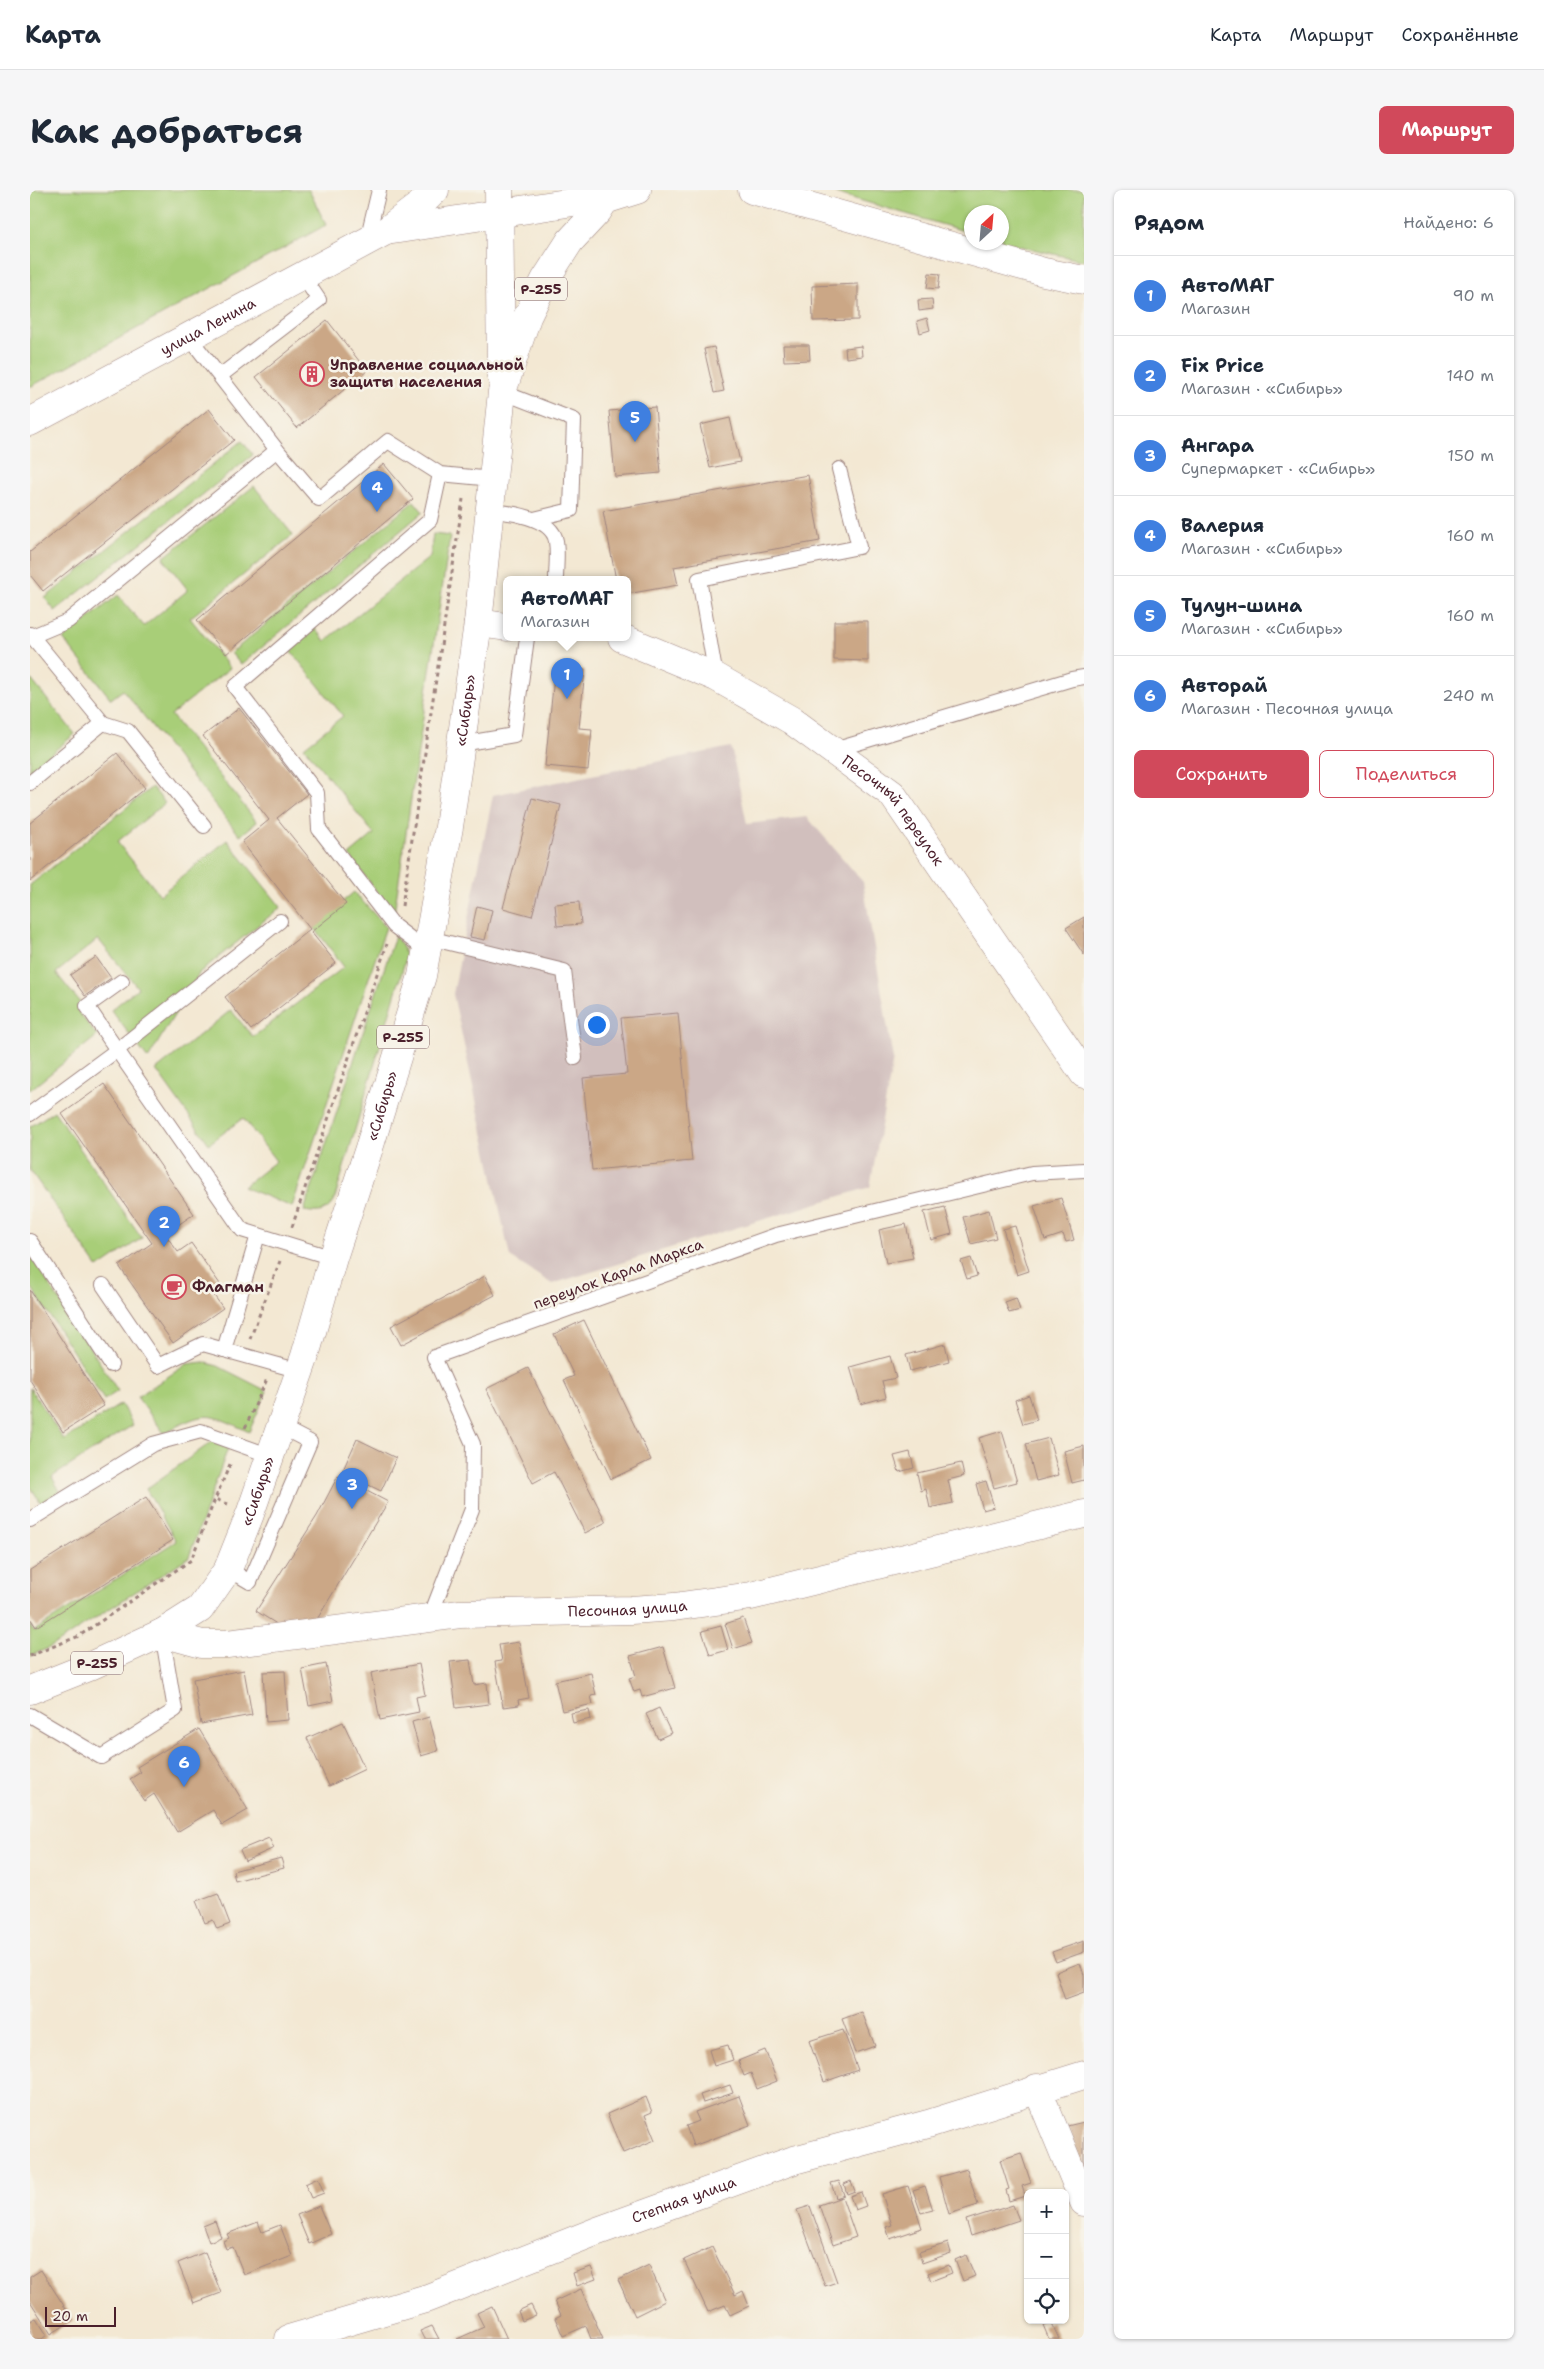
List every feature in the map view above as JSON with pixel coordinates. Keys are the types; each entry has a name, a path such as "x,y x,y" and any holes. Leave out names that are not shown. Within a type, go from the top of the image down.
{"main road":[{"path":"376,235 420,205 435,190"},
{"path":"550,190 570,197 596,200"},
{"path":"376,235 440,221 500,202 596,200 637,190"},
{"path":"752,190 1044,272 1084,280"},
{"name":"Р-255","path":"502,392 527,316 545,280 570,241 598,211 596,200"},
{"name":"Р-255","path":"500,202 499,287 502,392"},
{"name":"улица Ленина","path":"30,422 376,235"},
{"name":"«Сибирь»","path":"30,1690 88,1667 162,1633 200,1609 228,1570 271,1456 300,1371 333,1258 372,1142 422,976 461,744 478,623 489,510 479,478 502,392"},
{"path":"478,623 503,626"},
{"name":"Песочный переулок","path":"629,641 716,676 791,720 892,794 1084,1074"},
{"name":"Песочная улица","path":"162,1633 202,1644 250,1642 460,1614 631,1610 711,1602 761,1593 1084,1514"},
{"name":"Степная улица","path":"289,2339 428,2298 595,2232 794,2160 928,2124 1084,2075"},
{"path":"1038,2088 1084,2202"}],"lane":[{"path":"376,235 378,190"},
{"path":"220,376 319,300 302,275"},
{"path":"190,337 277,450 318,499 388,441 440,474 479,478"},
{"path":"502,392 574,420 571,510 534,519"},
{"path":"204,826 128,731 103,723 31,636 68,621 277,450"},
{"path":"716,676 699,579 859,547 839,469"},
{"path":"440,474 430,520 235,687 317,793 320,830 394,926 428,945 564,971 575,1058"},
{"path":"489,510 510,512 534,519 546,527 556,539 556,576"},
{"path":"461,744 514,735 527,641"},
{"path":"834,750 1084,677"},
{"path":"30,783 103,723"},
{"path":"30,1114 117,1050 280,921"},
{"path":"122,981 87,1006 242,1230 333,1258"},
{"name":"переулок Карла Маркса","path":"430,1617 472,1509 473,1453 473,1444 434,1357 776,1235 1032,1172 1084,1170"},
{"path":"224,1350 258,1234"},
{"path":"30,1241 111,1365"},
{"path":"102,1285 158,1366 203,1344 300,1371"},
{"path":"228,1570 250,1582 310,1442 281,1427"},
{"path":"30,1520 153,1444 175,1437 201,1431 271,1456"},
{"path":"30,1715 101,1757 175,1710 162,1633"}],"path":[{"path":"401,911 479,478"},
{"path":"30,1656 79,1636 191,1560 215,1499"}],"shaded area":[{"path":"731,747 747,824 807,817 863,882 893,1059 870,1187 552,1284 510,1257 453,994 493,795"}],"green space":[{"path":"30,190 309,190 326,225 30,387"},
{"path":"825,190 1084,190 1084,261 1009,244 1009,205 964,205 964,231"},
{"path":"242,441 253,455 55,611 45,598"},
{"path":"254,486 293,535 190,618 230,668 171,715 257,822 240,836 123,690 111,699 63,639 118,595 144,626 188,590 163,558"},
{"path":"414,501 423,512 241,665 231,653"},
{"path":"433,534 450,536 394,914 349,855 374,834 304,747 343,716 290,650 315,628 325,641 430,557"},
{"path":"30,678 75,734 30,771"},
{"path":"152,787 165,803 117,842 160,895 227,840 281,907 200,972 148,1059 111,1010 138,988 98,939 56,973 82,1005 77,1010 97,1036 30,1090 30,885"},
{"path":"354,892 386,927 292,1207 243,1187 276,1161 243,1118 209,1144 156,1070 231,1010 253,1037 344,967 313,926"},
{"path":"395,936 402,945 406,958 334,1201 321,1212 304,1211"},
{"path":"54,1111 142,1238 98,1268 30,1170 30,1127"},
{"path":"30,1255 118,1391 104,1400 30,1285"},
{"path":"203,1362 218,1366 267,1391 249,1432 223,1420 206,1416 198,1417 164,1433 137,1397 187,1364"},
{"path":"30,1388 64,1440 121,1404 133,1425 52,1477 60,1491 41,1503 30,1486"},
{"path":"213,1441 228,1448 189,1557 51,1647 30,1656 30,1625 34,1631 176,1541 146,1489"}],"building":[{"path":"929,273 940,274 938,289 927,288"},
{"path":"858,284 858,320 813,321 812,286"},
{"path":"932,299 933,309 919,311 918,300"},
{"path":"927,318 930,330 920,333 917,321"},
{"name":"Управление социальной защиты населения","path":"327,320 367,371 297,428 256,377"},
{"path":"783,345 809,345 810,360 784,361"},
{"path":"861,346 862,356 846,358 845,348"},
{"path":"714,347 724,391 714,393 704,349"},
{"path":"655,407 661,473 615,477 609,411"},
{"path":"209,409 234,440 43,591 30,575 30,552"},
{"path":"730,418 740,462 710,468 700,425"},
{"path":"384,464 413,499 226,654 197,620"},
{"path":"808,475 820,541 674,567 678,585 631,593 631,576 615,576 603,511"},
{"path":"834,621 868,621 868,661 834,660"},
{"path":"555,667 585,670 579,728 592,729 588,770 545,766"},
{"path":"239,708 307,794 277,818 346,904 311,932 336,963 251,1030 225,997 310,929 242,842 269,820 203,736"},
{"path":"117,753 145,788 30,881 30,823"},
{"path":"532,798 561,805 532,916 503,908"},
{"path":"579,902 581,924 557,926 555,904"},
{"path":"477,906 492,910 485,940 470,937"},
{"path":"1084,917 1084,955 1066,928"},
{"path":"96,957 111,978 85,996 70,975"},
{"path":"678,1013 692,1161 592,1170 583,1078 627,1074 621,1018"},
{"path":"104,1084 194,1214 165,1234 178,1252 191,1243 220,1284 210,1290 223,1308 173,1343 119,1266 152,1243 62,1114"},
{"path":"1061,1198 1074,1240 1066,1242 1063,1234 1045,1240 1034,1206"},
{"path":"945,1207 952,1234 931,1240 924,1212"},
{"path":"989,1210 996,1238 971,1244 963,1217"},
{"path":"906,1224 913,1258 886,1263 879,1230"},
{"path":"1015,1226 1029,1271 1017,1275 1003,1229"},
{"path":"971,1258 977,1276 967,1279 961,1261"},
{"path":"485,1276 495,1295 401,1345 391,1326"},
{"path":"30,1290 104,1406 63,1432 30,1380"},
{"path":"1016,1298 1020,1310 1009,1313 1005,1302"},
{"path":"584,1320 651,1460 611,1479 564,1380 574,1376 554,1334"},
{"path":"945,1344 949,1361 910,1371 906,1355"},
{"path":"890,1356 896,1378 882,1381 886,1397 861,1404 850,1367"},
{"path":"528,1368 606,1522 585,1533 554,1472 533,1483 486,1389"},
{"path":"1029,1395 1037,1420 1023,1424 1015,1400"},
{"path":"1002,1431 1017,1482 994,1488 979,1438"},
{"path":"1049,1438 1059,1475 1036,1481 1026,1444"},
{"path":"357,1439 396,1458 381,1491 342,1472"},
{"path":"1084,1446 1084,1480 1072,1483 1064,1451"},
{"path":"910,1452 914,1468 899,1472 894,1456"},
{"path":"961,1463 964,1476 948,1480 953,1503 930,1508 926,1489 921,1491 917,1473"},
{"path":"338,1476 388,1502 316,1621 283,1628 256,1611 317,1516"},
{"path":"986,1481 994,1507 983,1510 976,1484"},
{"path":"146,1497 173,1540 36,1627 30,1618 30,1570"},
{"path":"743,1618 752,1643 733,1649 725,1624"},
{"path":"721,1626 728,1650 710,1655 702,1631"},
{"path":"519,1642 529,1698 518,1700 519,1705 503,1707 495,1662 502,1661 499,1645"},
{"path":"663,1647 675,1688 642,1697 640,1690 634,1692 629,1678 636,1676 630,1656"},
{"path":"470,1660 474,1685 487,1683 489,1704 456,1708 450,1662"},
{"path":"326,1664 333,1701 309,1706 302,1669"},
{"path":"419,1664 425,1695 416,1697 419,1712 380,1720 371,1673"},
{"path":"244,1670 252,1715 201,1724 193,1679"},
{"path":"285,1671 288,1720 266,1722 263,1672"},
{"path":"591,1673 596,1695 591,1696 593,1704 562,1711 555,1681"},
{"path":"659,1708 671,1733 658,1739 646,1714"},
{"path":"589,1710 591,1719 573,1723 571,1713"},
{"path":"429,1717 438,1751 421,1756 412,1722"},
{"path":"343,1722 365,1769 329,1786 307,1738"},
{"path":"199,1729 248,1810 222,1825 213,1810 177,1832 154,1794 144,1801 130,1779 141,1772 137,1767"},
{"path":"269,1838 274,1848 245,1861 240,1850"},
{"path":"281,1858 284,1868 235,1881 233,1871"},
{"path":"218,1893 230,1924 217,1929 213,1920 205,1923 196,1901"},
{"path":"1084,1941 1084,1952 1056,1962 1052,1952"},
{"path":"1080,1963 1084,1975 1084,1993 1065,2000 1056,1972"},
{"path":"862,2012 875,2046 855,2053 842,2019"},
{"path":"843,2030 858,2070 824,2082 809,2041"},
{"path":"728,2045 733,2060 714,2066 709,2050"},
{"path":"765,2050 777,2081 757,2089 751,2073 744,2076 738,2061"},
{"path":"730,2085 733,2093 703,2103 700,2095"},
{"path":"739,2096 750,2125 693,2146 686,2126 699,2121 695,2112"},
{"path":"646,2097 652,2112 645,2115 655,2140 623,2153 607,2114"},
{"path":"1084,2122 1084,2173 1067,2126"},
{"path":"1021,2153 1031,2183 1022,2186 1024,2196 1009,2201 1006,2190 1009,2189 1000,2160"},
{"path":"967,2169 978,2205 949,2214 939,2177"},
{"path":"318,2178 324,2193 311,2198 305,2184"},
{"path":"839,2181 844,2195 836,2198 831,2183"},
{"path":"851,2181 855,2191 847,2194 844,2184"},
{"path":"908,2186 922,2228 890,2239 886,2227 892,2225 882,2194"},
{"path":"925,2186 933,2210 921,2213 913,2190"},
{"path":"861,2192 866,2206 855,2210 850,2196"},
{"path":"842,2197 856,2237 833,2245 819,2205"},
{"path":"1013,2205 1019,2220 971,2236 966,2220"},
{"path":"319,2206 331,2234 309,2244 297,2215"},
{"path":"810,2206 837,2282 825,2286 797,2210"},
{"path":"215,2221 221,2237 209,2242 203,2226"},
{"path":"258,2222 262,2232 280,2225 292,2256 244,2275 233,2247 226,2249 223,2241 229,2238 227,2234"},
{"path":"948,2243 951,2253 922,2263 919,2252"},
{"path":"712,2247 735,2295 743,2291 749,2306 730,2315 725,2305 708,2312 684,2260"},
{"path":"205,2252 221,2293 194,2303 178,2263"},
{"path":"966,2255 975,2276 963,2281 955,2260"},
{"path":"649,2265 665,2301 635,2316 618,2280"},
{"path":"949,2265 952,2273 931,2281 928,2273"},
{"path":"591,2267 596,2279 577,2286 573,2273"},
{"path":"41,2270 73,2320 51,2334 30,2301 30,2277"},
{"path":"581,2289 603,2339 591,2339 586,2326 563,2336 555,2318 561,2315 555,2301"},
{"path":"531,2305 536,2315 522,2321 518,2311"},
{"path":"492,2306 507,2339 457,2339 484,2327 477,2313"},
{"path":"36,2318 47,2335 42,2339 30,2339 30,2321"},
{"path":"1052,2324 1059,2339 1049,2339 1043,2325"},
{"path":"432,2326 439,2339 424,2339 420,2331"}],"place":[{"name":"Управление социальной защиты населения","path":"312,374"},
{"name":"Тулун-шина","path":"635,442"},
{"name":"Валерия","path":"377,512"},
{"name":"АвтоМАГ","path":"567,699"},
{"name":"Fix Price","path":"164,1247"},
{"name":"Флагман","path":"174,1287"},
{"name":"Ангара","path":"352,1509"},
{"name":"Авторай","path":"184,1787"}]}
